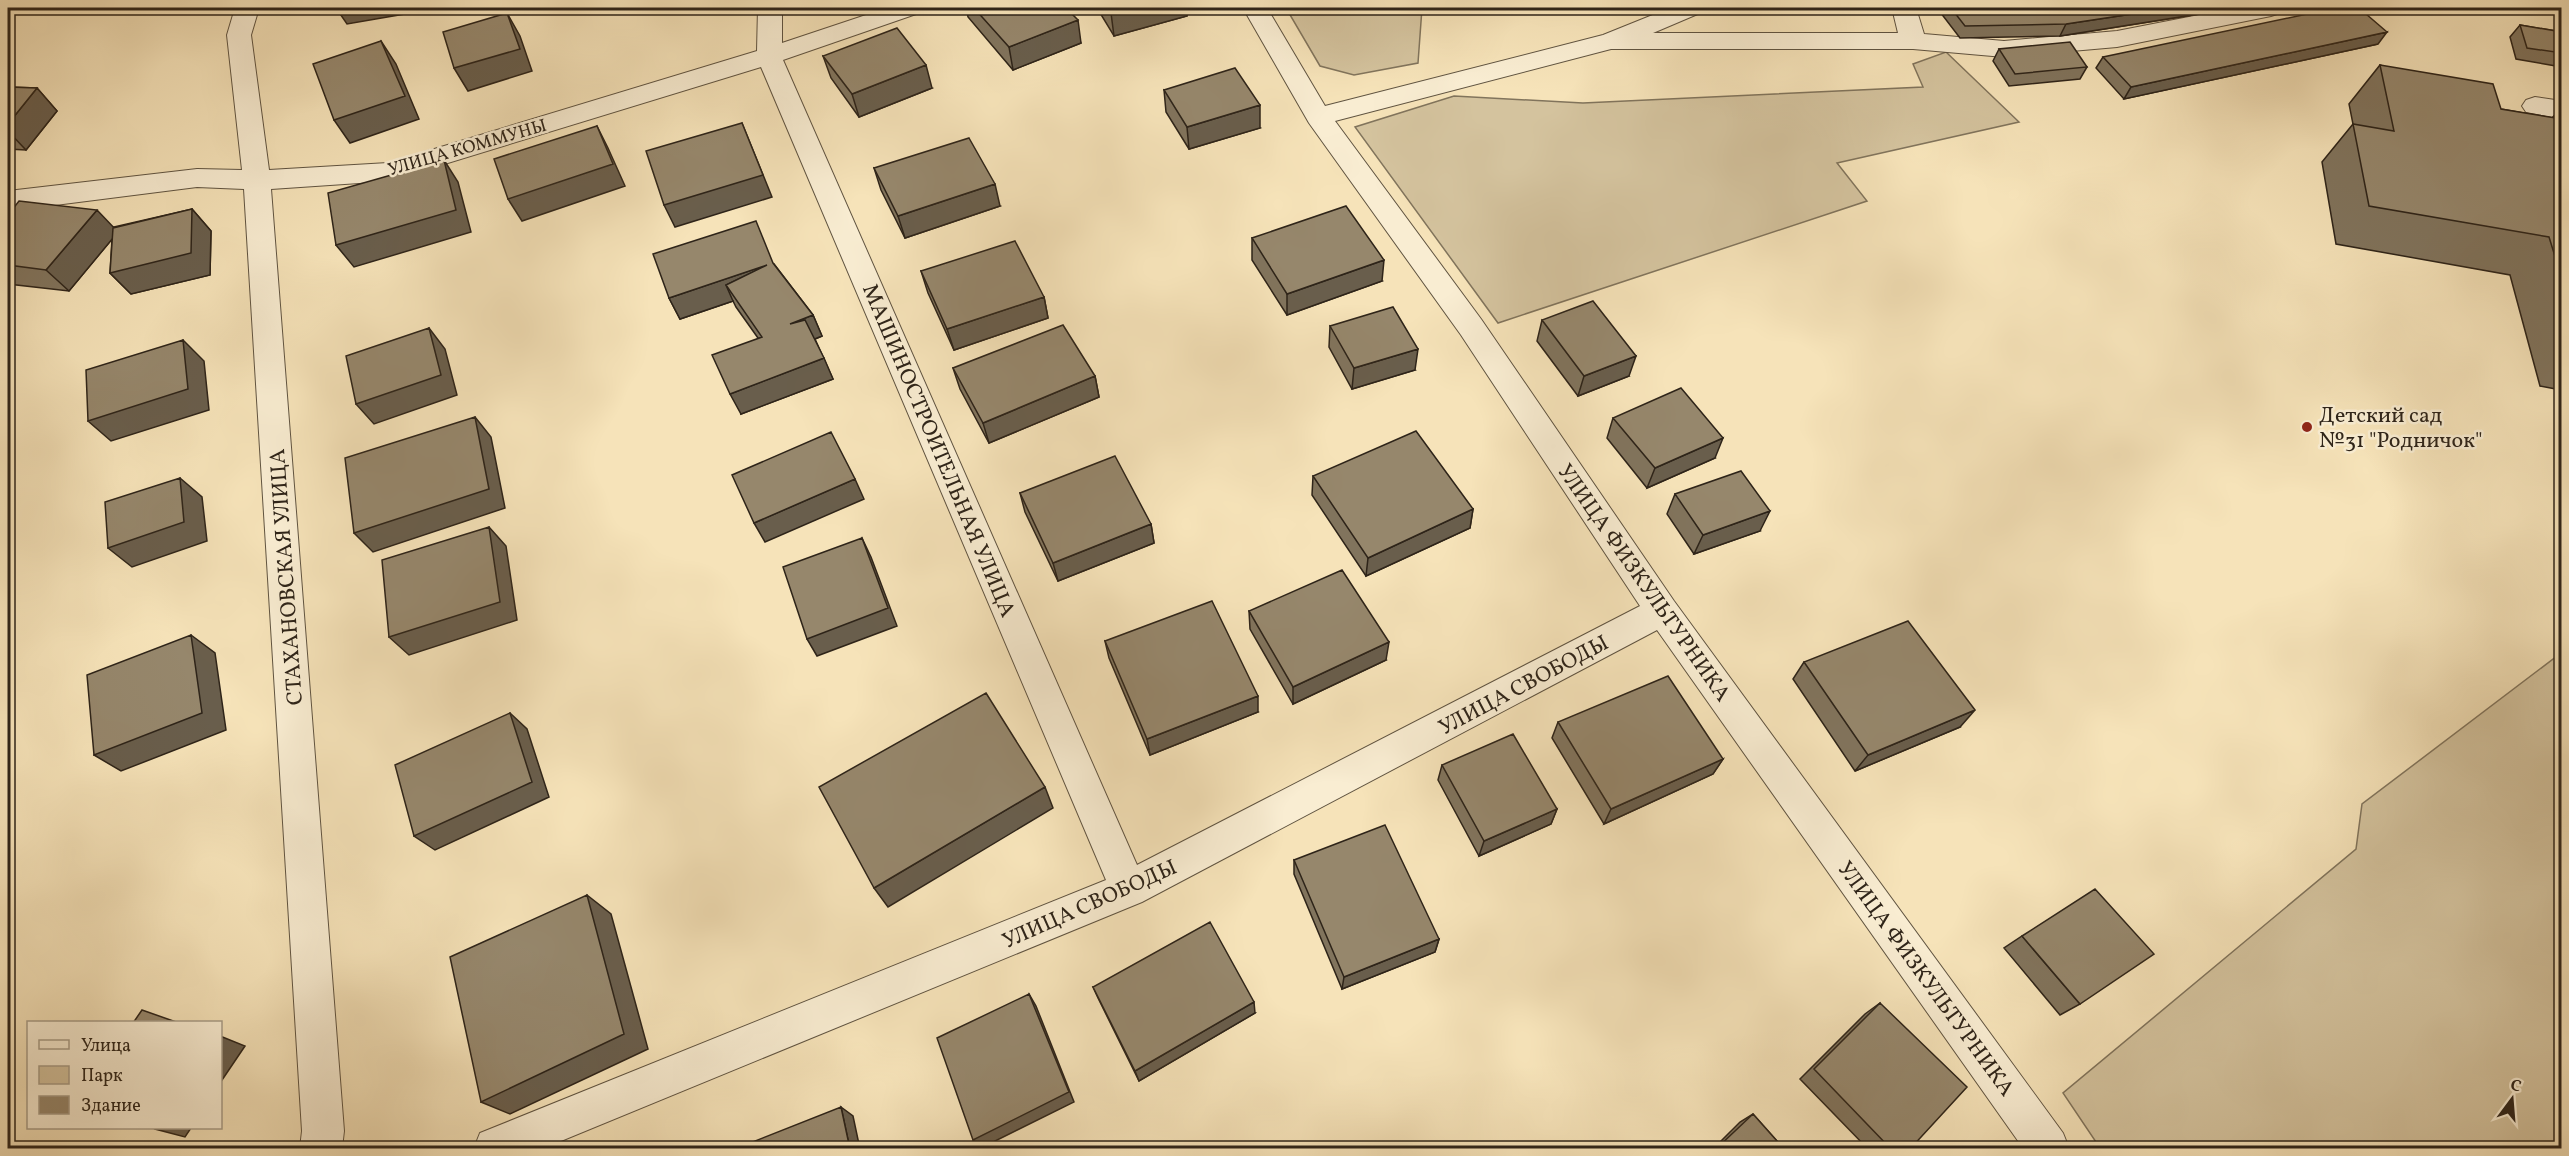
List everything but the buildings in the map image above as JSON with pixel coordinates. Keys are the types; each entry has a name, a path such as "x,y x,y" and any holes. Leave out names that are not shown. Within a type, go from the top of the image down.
{"street":[{"name":"СТАХАНОВСКАЯ УЛИЦА","path":"247,8 239,35 257,180 324,1131 321,1149"},
{"name":"МАШИНОСТРОИТЕЛЬНАЯ УЛИЦА","path":"770,8 769,56 1129,890"},
{"name":"УЛИЦА КОММУНЫ","path":"8,201 197,178 257,180 389,171 769,56 910,8"},
{"name":"УЛИЦА ФИЗКУЛЬТУРНИКА","path":"1255,8 1318,117 1471,327 1662,611 2048,1149"},
{"path":"1318,117 1611,41 1691,8"},
{"path":"1904,8 1913,41"},
{"path":"1611,41 1913,41 2004,49 2117,39 2271,8"},
{"path":"2535,106 2562,110"},
{"name":"УЛИЦА СВОБОДЫ","path":"495,1149 1129,890 1662,611"}],"green space":[{"path":"1286,8 1422,8 1418,63 1354,75 1320,66"},
{"path":"1946,52 2019,122 1837,163 1867,201 1498,323 1355,127 1454,96 1583,103 1923,87 1913,64"},
{"path":"2561,653 2561,1148 2100,1148 2063,1093 2356,849 2362,804"}],"place":[{"name":"Детский сад №31 \"Родничок\"","path":"2307,427"}]}
